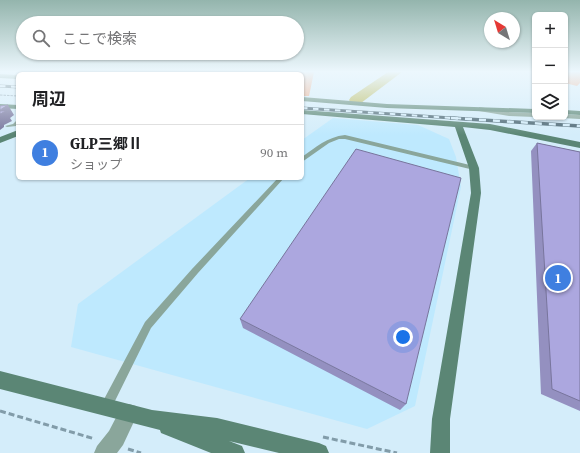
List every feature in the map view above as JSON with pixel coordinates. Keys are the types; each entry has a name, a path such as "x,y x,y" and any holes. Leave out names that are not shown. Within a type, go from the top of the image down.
{"street":[{"path":"304,99 374,106 532,111"},
{"path":"0,106 16,107"},
{"path":"480,109 509,114 532,115"},
{"path":"304,112 496,128 580,145"},
{"path":"568,112 580,112"},
{"path":"568,116 580,117"},
{"path":"440,453 441,419 476,193 474,168 458,124"},
{"path":"0,140 16,135"},
{"path":"0,380 152,419 321,445"},
{"path":"108,448 129,413"},
{"path":"152,419 235,453"}],"lane":[{"path":"5,114 16,108"},
{"path":"7,126 16,124"},
{"path":"304,158 328,140 337,137 345,137 474,168"},
{"path":"106,407 148,325 194,271 279,180"}],"path":[{"path":"0,95 16,96"},
{"path":"0,411 108,448 141,453"},
{"path":"321,445 397,453"}],"shaded area":[{"path":"304,93 310,93 309,96 304,96"},
{"path":"333,118 418,125 449,139 456,157 461,187 415,406 367,429 71,347 78,304 247,180 304,180 304,139"}],"building":[{"path":"8,105 0,110 0,106"},
{"path":"537,143 580,152 580,401 552,389"},
{"path":"356,149 461,178 406,404 240,319"}],"waterway":[{"path":"356,100 366,93"}],"railway":[{"path":"304,108 465,119"},
{"path":"451,118 465,119"},
{"path":"465,119 580,126"}],"place":[{"name":"GLP三郷Ⅱ","path":"558,278"}]}
